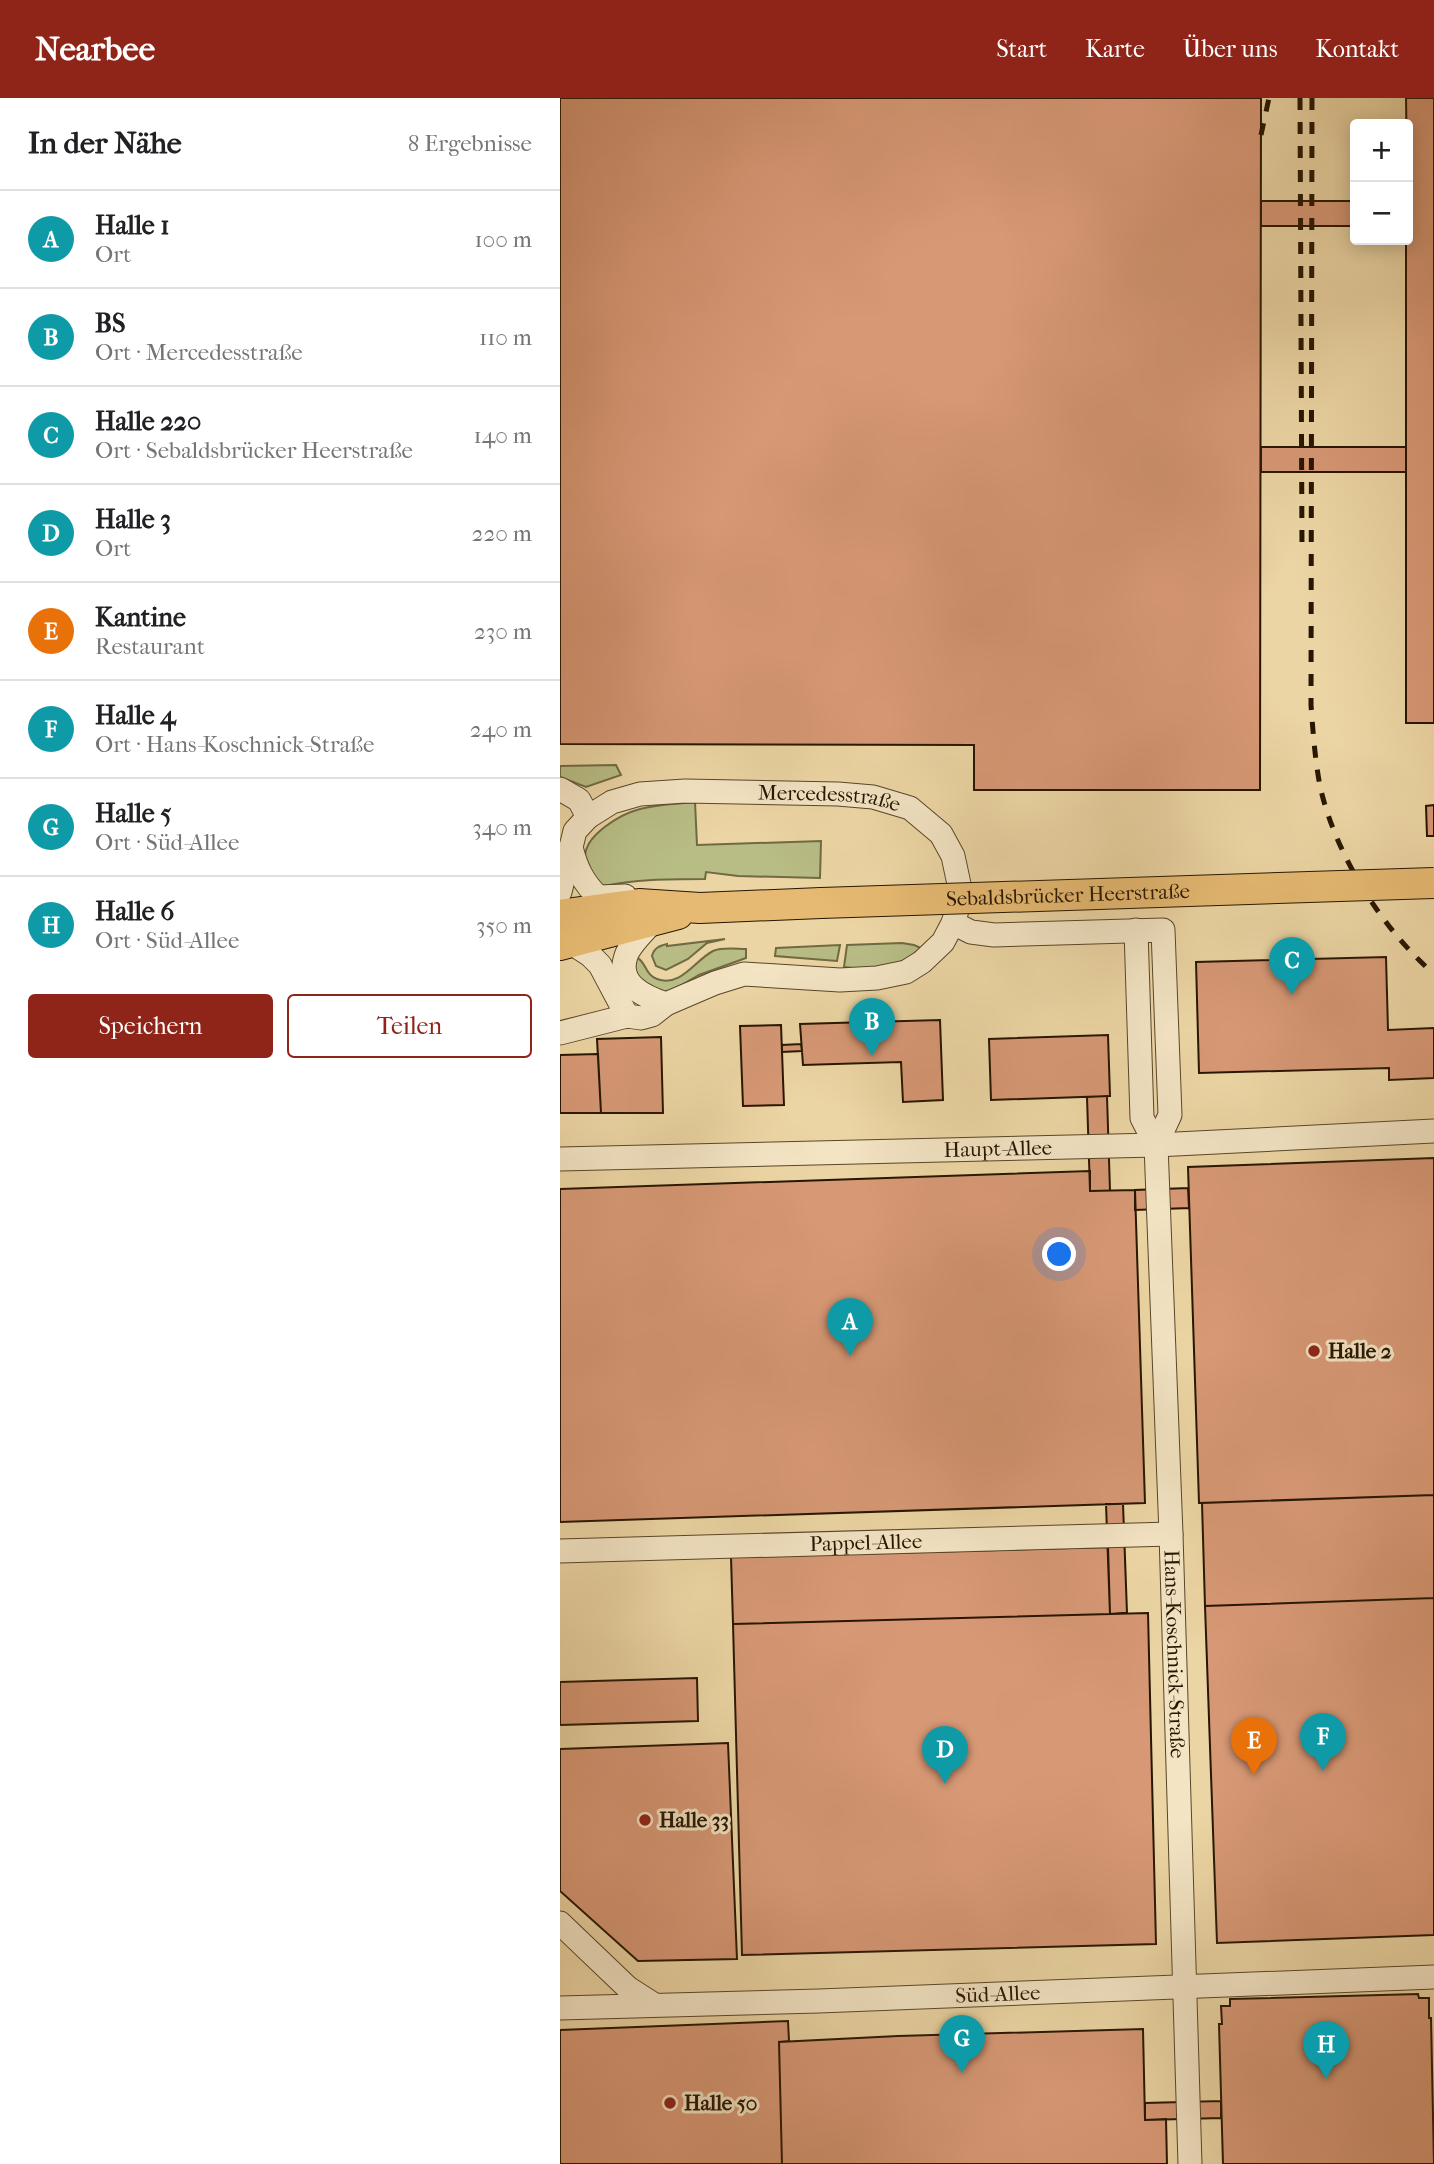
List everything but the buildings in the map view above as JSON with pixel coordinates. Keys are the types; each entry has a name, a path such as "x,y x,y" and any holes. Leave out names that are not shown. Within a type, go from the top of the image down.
{"main road":[{"name":"Sebaldsbrücker Heerstraße","path":"560,915 821,903 1434,884"},
{"name":"Sebaldsbrücker Heerstraße","path":"565,944 646,913"}],"street":[{"path":"560,789 579,800 588,817"},
{"name":"Mercedesstraße","path":"560,892 575,831 588,817 612,802 640,794 685,791 783,792 873,797 910,808 941,834 953,856 959,884 958,907 953,923 936,950 906,972 859,979 744,974 715,983 641,1018 627,1016 560,1033"},
{"path":"571,844 575,864 585,883 598,897 629,895 646,913 626,956 624,971 631,986 649,999 666,1004"},
{"path":"953,923 971,932 994,935 1136,930"},
{"name":"Hans-Koschnick-Straße","path":"1156,1144 1170,1115 1163,930 1136,930 1142,1118 1156,1144 1190,2164"},
{"path":"565,944 590,955 600,965 627,1016"},
{"name":"Haupt-Allee","path":"560,1159 1156,1144 1434,1131"},
{"name":"Pappel-Allee","path":"560,1551 1171,1534"},
{"path":"560,1923 628,1988 653,2004"},
{"name":"Süd-Allee","path":"560,2008 819,2001 1434,1977"}],"green space":[{"path":"616,765 621,775 586,787 560,777 560,766"},
{"path":"695,802 697,845 821,841 820,878 738,876 706,872 705,879 665,879 600,887 585,858 586,849 597,834 614,821 640,809"},
{"path":"725,939 707,943 688,959 666,970 656,966 652,956 657,948 667,944"},
{"path":"902,943 921,948 904,960 885,967 844,967 847,945"},
{"path":"840,945 837,961 775,956 776,948"},
{"path":"746,949 746,958 699,975 673,990 664,992 644,988 632,965 636,957 653,977 666,981 681,976 713,951"}],"railway":[{"path":"1261,135 1269,98"},
{"path":"1300,98 1302,549"},
{"path":"1312,98 1311,705 1317,766 1327,812 1363,889 1396,935 1434,974"}],"place":[{"name":"Halle 220","path":"1292,995"},
{"name":"BS","path":"872,1056"},
{"name":"Halle 2","path":"1314,1351"},
{"name":"Halle 1","path":"850,1356"},
{"name":"Halle 4","path":"1323,1771"},
{"name":"Kantine","path":"1254,1775"},
{"name":"Halle 3","path":"945,1784"},
{"name":"Halle 33","path":"645,1820"},
{"name":"Halle 5","path":"962,2073"},
{"name":"Halle 6","path":"1326,2079"},
{"name":"Halle 50","path":"670,2103"}]}
